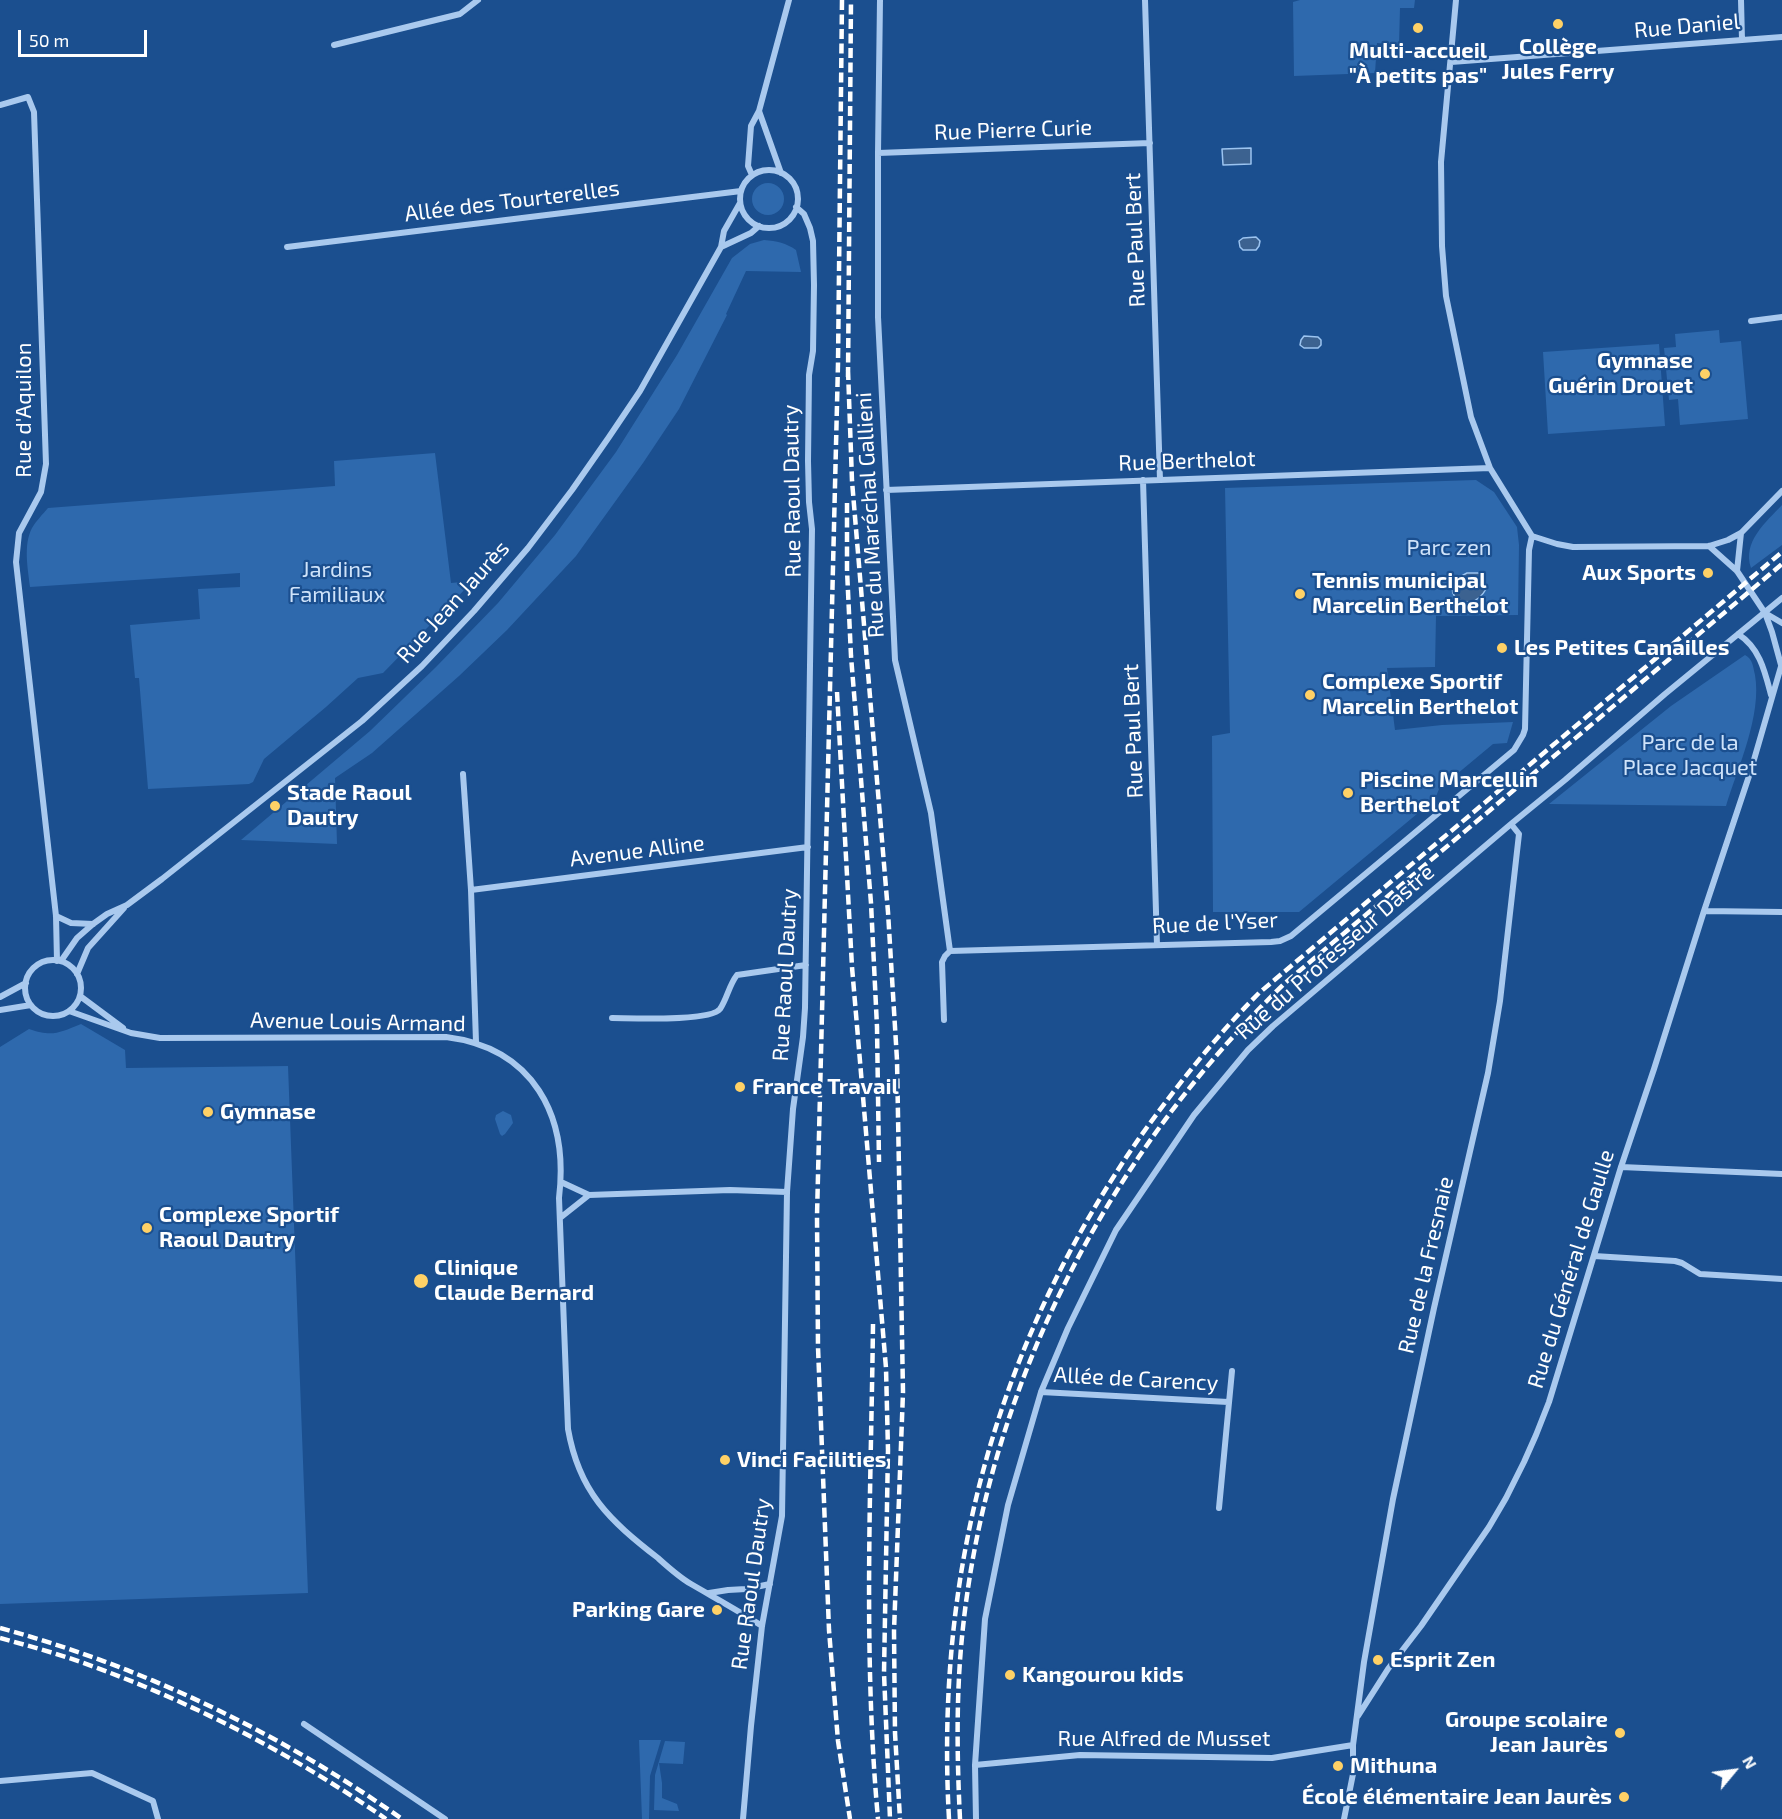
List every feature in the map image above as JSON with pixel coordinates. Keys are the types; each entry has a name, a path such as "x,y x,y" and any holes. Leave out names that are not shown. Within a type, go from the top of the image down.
{"street":[{"path":"334,45 460,14 478,0"},
{"path":"752,175 748,166 751,126 759,111 789,0"},
{"name":"Rue du Maréchal Gallieni","path":"880,0 878,317 895,660 931,813 950,951 942,962 944,1020"},
{"name":"Rue Paul Bert","path":"1145,0 1160,480"},
{"path":"1456,0 1441,162 1442,246 1446,296 1471,417 1490,468 1532,536 1573,547 1709,546 1741,533 1782,491"},
{"path":"1741,0 1742,40"},
{"name":"Rue Daniel","path":"1450,62 1782,37"},
{"name":"Rue d'Aquilon","path":"0,105 28,96 34,112 46,464 41,492 19,533 16,562 56,916 59,961"},
{"path":"759,111 781,173"},
{"name":"Rue Pierre Curie","path":"878,153 1150,143"},
{"path":"766,170 781,173 789,178 795,187 798,200 796,207 786,222 768,228 759,226 746,217 740,203 743,185 752,175 766,170"},
{"name":"Allée des Tourterelles","path":"287,247 741,191"},
{"name":"Rue Jean Jaurès","path":"77,974 88,948 127,905 362,721 422,666 474,611 572,490 640,391 721,248 724,231 740,203"},
{"name":"Rue Raoul Dautry","path":"743,1819 762,1626 782,1516 787,1192 793,1109 803,1037 806,965 812,530 809,502 808,397 813,351 814,285 813,241 810,228 804,214 796,207"},
{"path":"721,248 751,233 759,226"},
{"path":"1751,321 1782,317"},
{"name":"Rue Berthelot","path":"886,490 1490,468"},
{"name":"Rue Paul Bert","path":"1143,480 1157,945"},
{"path":"1737,571 1741,533"},
{"name":"Rue de l'Yser","path":"950,951 1271,942 1291,936 1514,750 1519,742 1525,729 1529,550 1532,536"},
{"name":"Rue du Général de Gaulle","path":"1344,1819 1353,1774 1353,1745 1358,1716 1388,1669 1459,1572 1506,1498 1541,1424 1621,1167 1751,770 1772,697 1781,664 1765,613 1737,571 1709,546"},
{"name":"Rue du Professeur Dastre","path":"976,1819 975,1765 985,1620 1008,1506 1041,1392 1068,1328 1116,1230 1188,1123 1248,1050 1273,1026 1665,694 1782,598"},
{"path":"1765,613 1782,623"},
{"path":"1738,634 1749,642 1757,653 1772,697"},
{"path":"463,774 471,890 476,1042"},
{"name":"Rue de la Fresnaie","path":"1358,1716 1364,1662 1393,1499 1488,1073 1500,1001 1519,834 1511,824"},
{"name":"Avenue Alline","path":"471,890 808,847"},
{"name":"Rue Jean Jaurès","path":"59,961 77,938 93,924 107,914 127,905"},
{"path":"1704,911 1782,912"},
{"path":"56,916 71,922 93,924"},
{"path":"50,961 59,961 73,968 77,974 81,988 80,996 69,1011 62,1015 45,1015 31,1005 27,997 26,983 32,970 37,966 50,961"},
{"path":"612,1018 676,1018 710,1014 720,1009 737,975 806,965"},
{"path":"0,997 26,983"},
{"name":"Avenue Louis Armand","path":"80,996 131,1033"},
{"path":"0,1010 31,1005"},
{"name":"Avenue Louis Armand","path":"69,1011 131,1033 160,1038 446,1037 476,1042 502,1055 531,1079 541,1091 554,1118 558,1136 568,1429 583,1480 602,1509 644,1548 690,1583 762,1626"},
{"path":"1621,1167 1782,1174"},
{"path":"561,1182 589,1195 730,1190 787,1192"},
{"path":"560,1218 589,1195"},
{"path":"1594,1256 1675,1261 1683,1263 1700,1274 1782,1280"},
{"path":"1219,1508 1232,1371"},
{"name":"Allée de Carency","path":"1041,1392 1228,1402"},
{"path":"709,1593 770,1584"},
{"path":"304,1724 445,1819"},
{"name":"Rue Alfred de Musset","path":"975,1765 1080,1755 1272,1758 1353,1745"},
{"path":"0,1781 92,1773 153,1801 158,1819"}],"green space":[{"path":"1300,0 1415,0 1414,8 1400,8 1399,45 1377,43 1375,73 1294,76 1293,2"},
{"path":"768,183 779,188 784,199 779,210 768,215 757,210 752,199 757,188"},
{"path":"764,240 781,243 796,250 801,272 746,271 727,315 679,409 576,556 507,630 459,676 372,753 335,778 337,844 241,840 370,731 498,603 555,535 616,452 677,355 732,258 750,244"},
{"name":"Gymnase Guérin Drouet","path":"1719,330 1720,343 1741,341 1748,419 1680,425 1678,399 1669,400 1664,348 1676,347 1675,334"},
{"path":"1659,344 1665,426 1548,434 1543,352"},
{"name":"Jardins Familiaux","path":"435,453 451,583 473,581 383,673 358,678 264,759 253,782 148,789 139,678 135,678 130,625 200,619 198,589 240,587 240,573 30,587 27,557 29,535 48,508 335,486 334,461"},
{"name":"Complexe Sportif Marcelin Berthelot","path":"1476,480 1494,492 1517,527 1518,615 1436,616 1435,667 1387,668 1395,730 1442,725 1513,722 1507,743 1493,744 1439,789 1435,799 1299,912 1213,912 1212,736 1230,733 1225,488"},
{"path":"1782,505 1782,545 1751,568 1749,559 1753,541 1757,533"},
{"name":"Parc de la Place Jacquet","path":"1745,655 1751,661 1755,675 1755,707 1748,741 1726,806 1549,804 1671,706"},
{"name":"Complexe Sportif Raoul Dautry","path":"81,1024 125,1050 126,1068 288,1066 308,1593 0,1604 0,1047 29,1029 55,1033"},
{"path":"503,1111 511,1115 513,1123 502,1136 495,1119 496,1115"},
{"path":"639,1740 661,1740 650,1776 649,1819 642,1819"},
{"path":"665,1741 685,1742 683,1764 659,1763 662,1798 677,1804 679,1811 654,1810 655,1775"}],"shaded area":[{"path":"1251,148 1251,164 1223,165 1222,149"},
{"path":"1256,237 1260,241 1256,250 1243,250 1240,247 1239,241 1243,238"},
{"path":"1304,336 1318,337 1321,345 1318,348 1304,348 1300,345"},
{"path":"1467,573 1478,573 1484,577 1486,589 1479,598 1471,602 1463,602 1453,593 1453,587 1457,580"}],"railway":[{"path":"842,0 838,364 817,1216 818,1347 829,1630 838,1741 850,1819"},
{"path":"848,377 851,0"},
{"path":"848,370 852,481 888,912 897,1060 903,1392 894,1631 895,1733 900,1819"},
{"path":"847,503 851,656 871,903 877,1027 879,1162"},
{"path":"949,1819 947,1726 953,1636 966,1548 986,1462 1013,1377 1048,1295 1090,1215 1140,1137 1196,1063 1259,993 1782,552"},
{"path":"960,1819 959,1682 962,1637 975,1545 998,1454 1028,1366 1066,1282 1111,1200 1163,1123 1221,1050 1285,983 1782,564"},
{"path":"837,692 852,967 886,1368 888,1450 884,1673 890,1819"},
{"path":"873,1324 869,1633 873,1757 878,1819"},
{"path":"0,1628 106,1662 209,1706 308,1758 402,1819"},
{"path":"0,1638 108,1672 191,1707 311,1770 386,1819"}],"place":[{"name":"Collège Jules Ferry","path":"1558,24"},
{"name":"Multi-accueil \"À petits pas\"","path":"1418,28"},
{"name":"Gymnase Guérin Drouet","path":"1705,374"},
{"name":"Aux Sports","path":"1708,573"},
{"name":"Tennis municipal Marcelin Berthelot","path":"1300,594"},
{"name":"Les Petites Canailles","path":"1502,648"},
{"name":"Complexe Sportif Marcelin Berthelot","path":"1310,695"},
{"name":"Piscine Marcellin Berthelot","path":"1348,793"},
{"name":"Stade Raoul Dautry","path":"275,806"},
{"name":"France Travail","path":"740,1087"},
{"name":"Gymnase","path":"208,1112"},
{"name":"Complexe Sportif Raoul Dautry","path":"147,1228"},
{"name":"Clinique Claude Bernard","path":"421,1281"},
{"name":"Vinci Facilities","path":"725,1460"},
{"name":"Parking Gare","path":"717,1610"},
{"name":"Esprit Zen","path":"1378,1660"},
{"name":"Kangourou kids","path":"1010,1675"},
{"name":"Groupe scolaire Jean Jaurès","path":"1620,1733"},
{"name":"Mithuna","path":"1338,1766"},
{"name":"École élémentaire Jean Jaurès","path":"1624,1797"}],"park label":[{"name":"Parc zen","path":"1449,548"}]}
